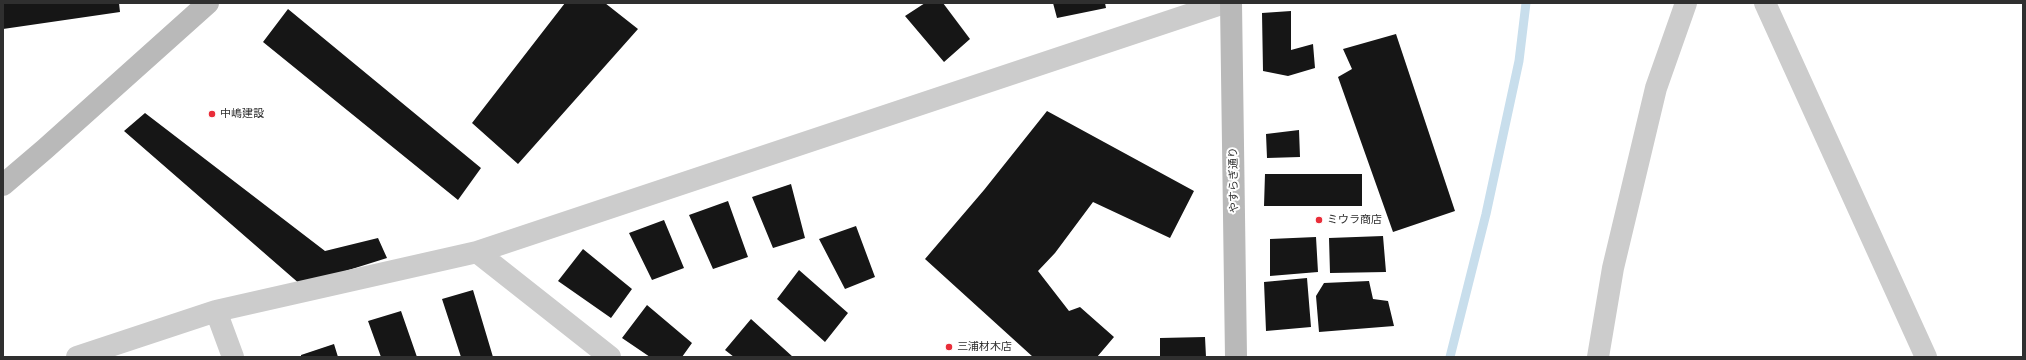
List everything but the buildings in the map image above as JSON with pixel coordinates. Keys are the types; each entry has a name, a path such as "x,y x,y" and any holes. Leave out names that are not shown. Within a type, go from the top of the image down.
{"street":[{"path":"3,185 46,149 208,3"},
{"path":"77,357 216,311 477,252 1224,3"},
{"name":"やすらぎ通り","path":"1231,3 1236,357"},
{"path":"1598,357 1613,268 1656,88 1686,3"},
{"path":"1765,3 1926,357"},
{"path":"477,252 610,357"},
{"path":"216,311 233,357"}],"waterway":[{"path":"1450,357 1486,214 1519,61 1526,3"}],"place":[{"name":"中嶋建設","path":"212,114"},
{"name":"ミウラ商店","path":"1319,220"},
{"name":"三浦材木店","path":"949,347"}]}
